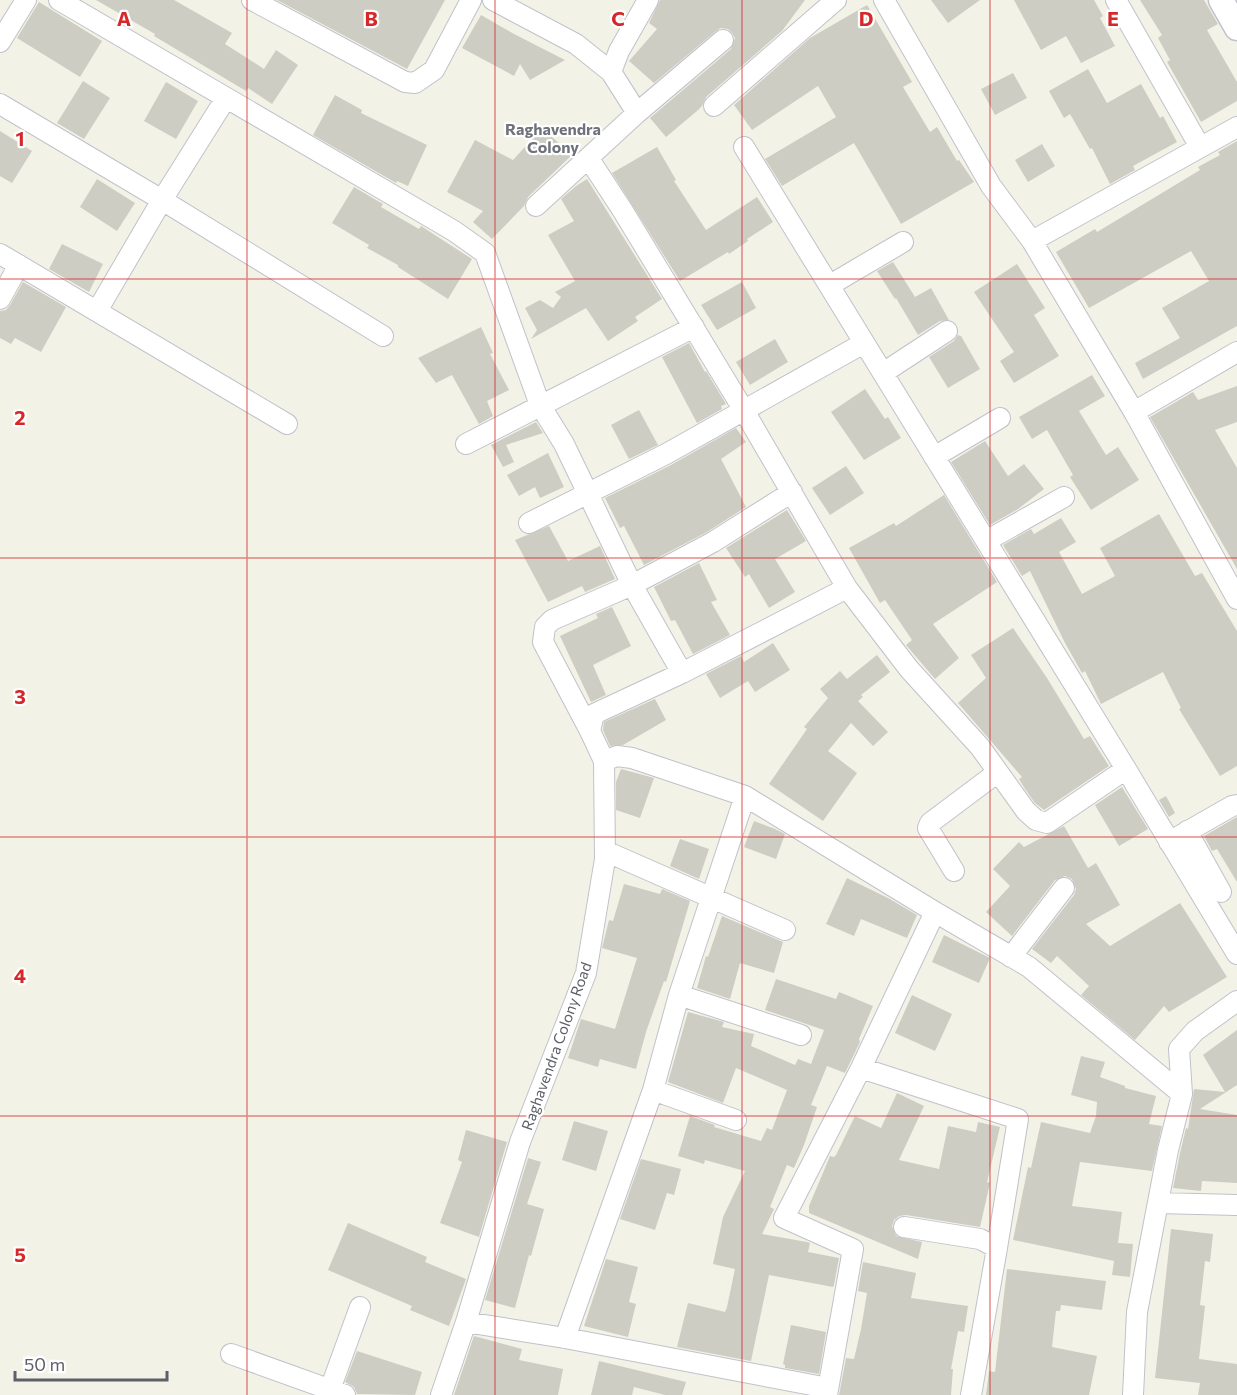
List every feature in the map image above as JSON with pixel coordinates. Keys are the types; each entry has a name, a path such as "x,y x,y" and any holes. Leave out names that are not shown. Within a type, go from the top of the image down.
{"street":[{"path":"0,42 26,0"},
{"path":"59,0 454,231 485,253 540,405 564,444 632,585 682,673"},
{"path":"252,0 405,82 415,83 434,70 471,0"},
{"path":"494,0 576,44 611,72 637,113"},
{"path":"611,72 619,51 648,0"},
{"path":"714,106 836,0"},
{"path":"884,0 991,186 1032,241 1229,568 1237,598"},
{"path":"1116,0 1200,147"},
{"path":"1221,0 1237,28"},
{"path":"536,206 637,113 723,40"},
{"path":"96,311 225,98"},
{"path":"0,105 162,200 383,336"},
{"path":"1032,241 1237,127"},
{"path":"744,147 1169,842 1221,892"},
{"path":"589,159 694,327 847,588 909,669 980,747 1026,811 1036,820 1047,823 1126,769"},
{"path":"830,285 903,242"},
{"path":"0,254 287,424"},
{"path":"0,298 19,265"},
{"path":"466,444 694,327"},
{"path":"883,373 947,331"},
{"path":"529,523 666,454 864,343"},
{"path":"1134,412 1237,352"},
{"path":"934,457 1000,418"},
{"path":"632,585 713,542 792,492"},
{"path":"986,541 1064,497"},
{"name":"Raghavendra Colony Road","path":"441,1395 466,1322 520,1142 586,973 605,851 604,761 543,642 544,627 552,620 632,585"},
{"path":"590,731 594,714 682,673 847,588"},
{"path":"604,761 617,756 632,758 745,796 1029,967 1182,1094"},
{"path":"954,871 928,828 930,824 998,772"},
{"path":"565,1338 653,1090 679,995 745,796"},
{"path":"1169,842 1237,805"},
{"path":"1187,831 1221,892 1237,954"},
{"path":"605,851 785,930"},
{"path":"1011,957 1064,888"},
{"path":"466,1322 565,1338 828,1392 854,1249 784,1218 861,1068 935,912"},
{"path":"679,995 801,1035"},
{"path":"1133,1395 1137,1312 1168,1150 1182,1094 1179,1049 1195,1031 1237,1001"},
{"path":"861,1068 1017,1119 971,1395"},
{"path":"653,1090 736,1120"},
{"path":"1158,1203 1237,1204"},
{"path":"904,1227 980,1239 997,1248"},
{"path":"231,1354 334,1393 360,1307"}],"building":[{"path":"96,0 174,0 232,33 225,44 264,69 276,50 298,65 272,104 248,88 246,91"},
{"path":"277,0 445,0 407,69"},
{"path":"660,0 805,0 782,31 706,97 697,111 666,137 650,118 731,49 735,38 728,29 721,28 654,83 629,61 657,29 649,23"},
{"path":"931,0 980,0 948,23"},
{"path":"1014,0 1094,0 1103,16 1100,18 1115,46 1081,63 1066,36 1041,50"},
{"path":"1140,0 1204,0 1218,24 1207,30 1237,82 1237,101 1201,122 1167,62 1170,60 1158,38 1162,35"},
{"path":"39,2 102,41 80,77 17,38"},
{"path":"867,5 912,82 903,87 930,132 937,127 957,161 959,160 974,182 901,224 854,143 782,186 765,159 836,117 818,86 752,130 734,105 810,38"},
{"path":"481,15 565,60 530,80 520,64 514,76 462,48"},
{"path":"1088,69 1107,103 1141,84 1160,118 1163,116 1177,142 1133,166 1135,170 1110,184 1092,148 1090,149 1070,114 1064,118 1049,91"},
{"path":"1013,73 1027,98 995,115 981,89"},
{"path":"83,81 110,98 84,139 57,123"},
{"path":"166,82 198,101 176,139 144,121"},
{"path":"335,95 362,110 361,113 427,145 408,186 397,181 396,183 313,135"},
{"path":"542,128 572,155 528,197 524,206 492,239 473,222 483,211 447,192 475,140 513,160"},
{"path":"0,131 32,151 12,183 0,176"},
{"path":"1237,141 1237,326 1143,379 1135,363 1180,338 1162,308 1209,281 1191,251 1089,308 1056,252 1095,229 1097,232 1200,170 1198,167 1220,155 1218,152"},
{"path":"1042,144 1055,166 1028,182 1015,160"},
{"path":"657,147 676,180 674,181 706,230 757,197 773,222 729,254 728,252 680,281 612,173"},
{"path":"97,179 135,203 117,231 80,207"},
{"path":"587,179 662,299 635,317 638,321 608,341 586,308 531,339 537,330 525,308 540,300 553,308 561,297 555,292 575,281 548,235 574,221 561,199"},
{"path":"354,187 383,204 381,207 419,229 421,226 472,259 448,299 398,265 367,248 369,245 332,223"},
{"path":"62,244 103,264 89,292 49,269"},
{"path":"893,262 915,297 931,288 949,320 940,321 918,335 877,271"},
{"path":"1017,264 1045,308 1034,315 1059,356 1014,383 1000,361 1014,352 974,292"},
{"path":"23,282 66,307 41,352 15,338 11,344 0,338 0,311 6,310 10,305"},
{"path":"742,282 756,308 717,330 701,305"},
{"path":"481,327 493,353 490,354 509,390 487,401 493,416 479,424 452,375 436,383 418,358"},
{"path":"958,335 961,336 980,369 948,388 929,357 954,341"},
{"path":"775,339 788,362 750,385 736,362"},
{"path":"689,343 726,404 721,406 722,409 697,423 662,357"},
{"path":"1092,375 1105,396 1079,411 1106,455 1118,447 1139,480 1091,510 1070,477 1073,475 1047,430 1032,439 1019,417"},
{"path":"1237,386 1237,422 1215,430 1237,468 1237,569 1150,417 1193,392 1198,400"},
{"path":"865,389 885,419 888,417 901,438 864,460 831,412"},
{"path":"639,410 658,445 629,459 611,425"},
{"path":"536,422 543,433 506,445 514,462 503,467 491,445"},
{"path":"736,428 746,442 721,459 746,507 707,532 644,565 624,526 620,528 605,498 671,465"},
{"path":"985,441 1008,476 1024,464 1044,489 1018,509 990,525 951,462"},
{"path":"548,453 564,487 540,498 535,487 519,496 507,475"},
{"path":"846,466 864,493 830,515 812,488"},
{"path":"944,495 997,582 933,624 959,658 935,679 906,645 912,640 885,600 880,603 849,548 894,523 896,526"},
{"path":"787,510 806,541 775,559 795,592 769,608 749,574 745,577 726,548"},
{"path":"1159,514 1195,576 1202,573 1237,631 1237,766 1220,776 1179,709 1181,708 1163,672 1101,704 1085,671 1082,673 1065,643 1030,571 1022,576 1003,545 1031,529 1034,534 1061,518 1076,542 1059,552 1082,594 1115,576 1100,548"},
{"path":"549,526 568,561 600,546 615,579 585,592 582,586 548,602 515,540"},
{"path":"699,563 717,600 711,602 730,635 693,654 675,620 671,621 654,587"},
{"path":"612,607 631,646 593,665 606,695 591,702 560,636 598,618 596,614"},
{"path":"1013,628 1084,739 1090,736 1109,766 1044,810 1035,803 1025,789 1019,779 1022,777 958,703 986,678 971,655"},
{"path":"773,643 790,670 755,692 748,681 720,698 706,674 741,656 744,662"},
{"path":"877,655 890,672 861,695 863,697 858,701 888,732 873,746 851,723 828,751 857,773 823,821 769,784 807,729 804,727 828,698 820,689 840,671 847,679"},
{"path":"655,699 666,720 623,745 610,746 603,730 604,722"},
{"path":"621,769 654,778 640,818 616,810 616,782"},
{"path":"1122,787 1148,829 1119,846 1095,805"},
{"path":"1166,796 1175,813 1169,817 1159,800"},
{"path":"1237,817 1237,882 1217,849 1212,851 1204,836"},
{"path":"754,821 785,834 776,859 744,847"},
{"path":"1064,826 1088,868 1096,863 1120,905 1086,924 1110,946 1180,903 1227,977 1169,1012 1164,1006 1135,1040 1081,995 1089,986 1057,956 1051,963 1032,949 1074,895 1076,889 1072,879 1065,876 1055,880 1012,936 986,912 1010,886 993,869 1019,842 1024,847"},
{"path":"680,839 709,849 699,879 670,866"},
{"path":"847,878 917,915 907,938 861,919 854,936 826,924"},
{"path":"624,884 660,894 662,889 690,901 666,982 664,981 646,1032 636,1069 600,1059 598,1067 568,1058 581,1019 615,1029 637,958 602,948 609,920 613,921"},
{"path":"722,916 783,942 774,973 740,963 730,999 697,988 706,956 708,957"},
{"path":"944,935 990,958 979,983 932,962"},
{"path":"776,979 836,999 839,992 873,1006 859,1039 860,1042 845,1073 827,1066 811,1105 817,1107 804,1145 794,1168 787,1165 770,1207 774,1209 762,1234 807,1242 810,1243 808,1252 839,1258 834,1285 833,1287 769,1275 751,1361 677,1347 688,1303 725,1312 727,1307 735,1269 713,1264 723,1217 745,1171 705,1160 704,1164 678,1156 690,1116 715,1125 714,1127 761,1141 767,1128 772,1130 787,1090 736,1068 723,1103 668,1082 688,1012 724,1022 722,1027 754,1034 751,1046 795,1065 798,1059 811,1064 824,1030 765,1010"},
{"path":"912,995 952,1014 935,1051 895,1033"},
{"path":"1237,1030 1237,1085 1200,1109 1237,1115 1237,1183 1202,1181 1201,1191 1173,1188 1186,1128 1188,1129 1194,1089 1225,1092 1203,1055"},
{"path":"1081,1056 1105,1062 1100,1077 1125,1086 1125,1088 1156,1096 1149,1124 1162,1126 1152,1171 1080,1162 1072,1206 1122,1212 1118,1243 1133,1244 1130,1277 1112,1275 1114,1261 1013,1240 1028,1167 1031,1168 1041,1122 1090,1133 1096,1116 1097,1102 1071,1095"},
{"path":"897,1093 924,1106 899,1160 939,1169 948,1126 976,1132 978,1122 1000,1127 987,1182 990,1183 980,1227 906,1215 894,1220 892,1226 896,1236 922,1242 918,1259 809,1213 809,1206 830,1156 836,1155 855,1116 881,1128"},
{"path":"574,1121 608,1131 596,1171 562,1160"},
{"path":"466,1130 507,1142 479,1237 440,1223 462,1162 458,1160"},
{"path":"528,1158 541,1162 527,1204 544,1209 515,1308 485,1300"},
{"path":"641,1159 681,1169 674,1195 667,1193 655,1230 620,1219"},
{"path":"348,1223 427,1257 425,1262 466,1279 449,1326 410,1310 412,1306 328,1270"},
{"path":"1171,1229 1213,1234 1210,1262 1205,1261 1200,1305 1205,1306 1199,1359 1237,1364 1237,1395 1198,1395 1200,1383 1155,1378"},
{"path":"606,1259 638,1267 629,1302 636,1304 628,1337 584,1326"},
{"path":"863,1262 916,1273 911,1298 968,1306 964,1332 958,1331 951,1369 953,1369 951,1395 839,1395 846,1358 854,1359 861,1329 867,1293 858,1291"},
{"path":"1007,1269 1106,1281 1102,1310 1061,1305 1060,1311 1056,1311 1052,1347 1097,1356 1089,1395 986,1395 989,1371 995,1372"},
{"path":"791,1325 826,1332 819,1374 785,1368 783,1364"},
{"path":"474,1336 522,1349 519,1360 563,1369 558,1395 454,1395"},
{"path":"357,1351 422,1372 415,1395 357,1394 354,1387 345,1382"},
{"path":"599,1361 686,1382 682,1395 665,1395 634,1387 632,1395 591,1395"}],"district":[{"name":"Raghavendra Colony","path":"553,137"}]}
